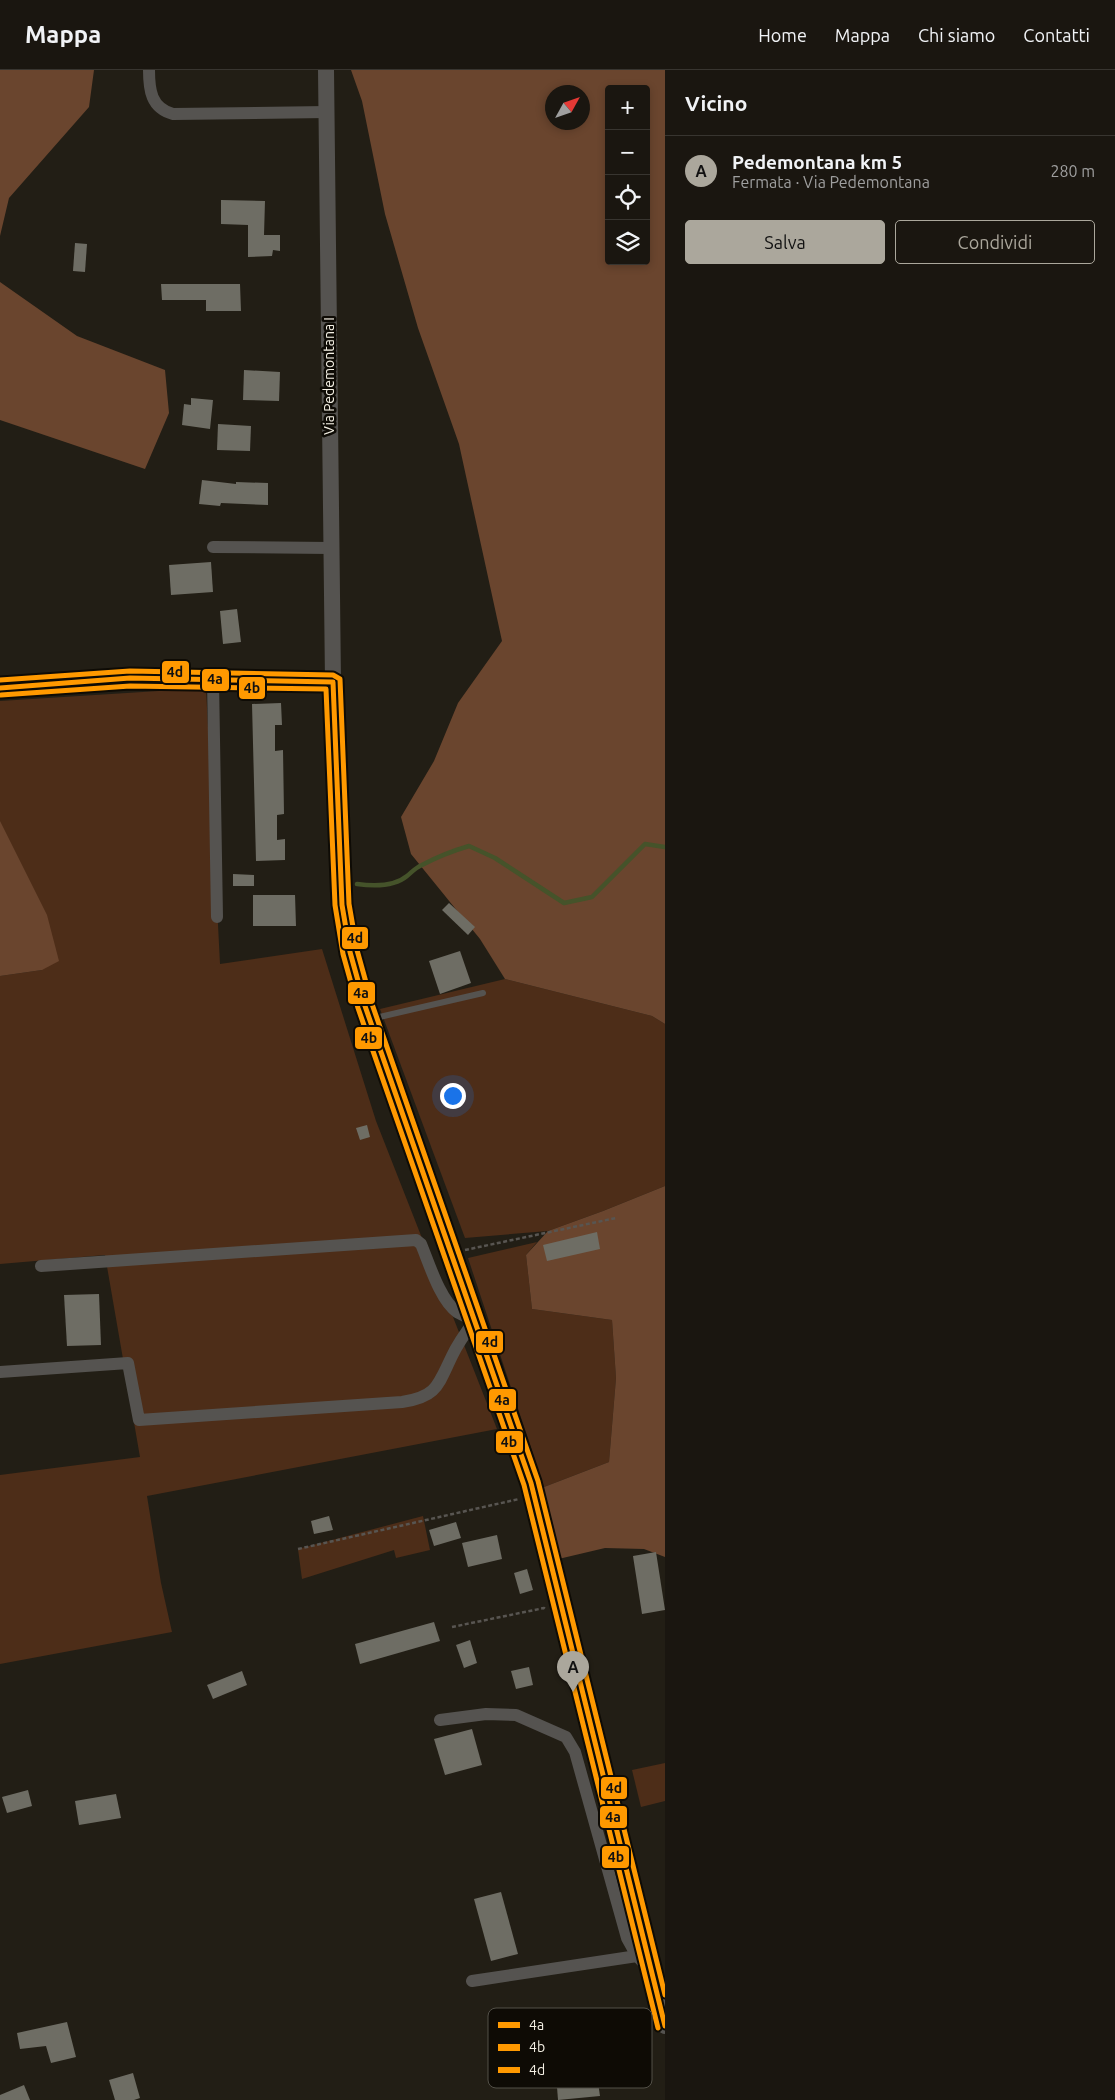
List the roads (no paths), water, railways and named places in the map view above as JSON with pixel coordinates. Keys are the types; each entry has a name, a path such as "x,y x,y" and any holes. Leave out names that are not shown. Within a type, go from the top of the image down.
{"street":[{"path":"149,70 149,84 153,100 165,112 173,114 327,112"},
{"name":"Via Pedemontana I","path":"326,70 333,682 342,905 353,964 370,1019 535,1495 665,2026"},
{"path":"213,547 331,548"},
{"path":"0,688 130,678 333,682"},
{"path":"213,680 217,917"},
{"path":"0,1372 128,1363 140,1420 402,1402 426,1396 437,1387 457,1344 475,1320 456,1312 451,1306 441,1291 421,1244 416,1240 41,1266"},
{"path":"440,1720 486,1714 516,1715 566,1737 575,1752 627,1938 637,1956 652,1972"},
{"path":"472,1981 637,1956"}],"lane":[{"path":"370,1019 483,993"}],"waterway":[{"path":"357,884 389,884 402,880 417,867 445,854 469,846 495,858 564,903 592,897 645,844 665,847"}],"place":[{"name":"Pedemontana km 5","path":"573,1692"}]}
